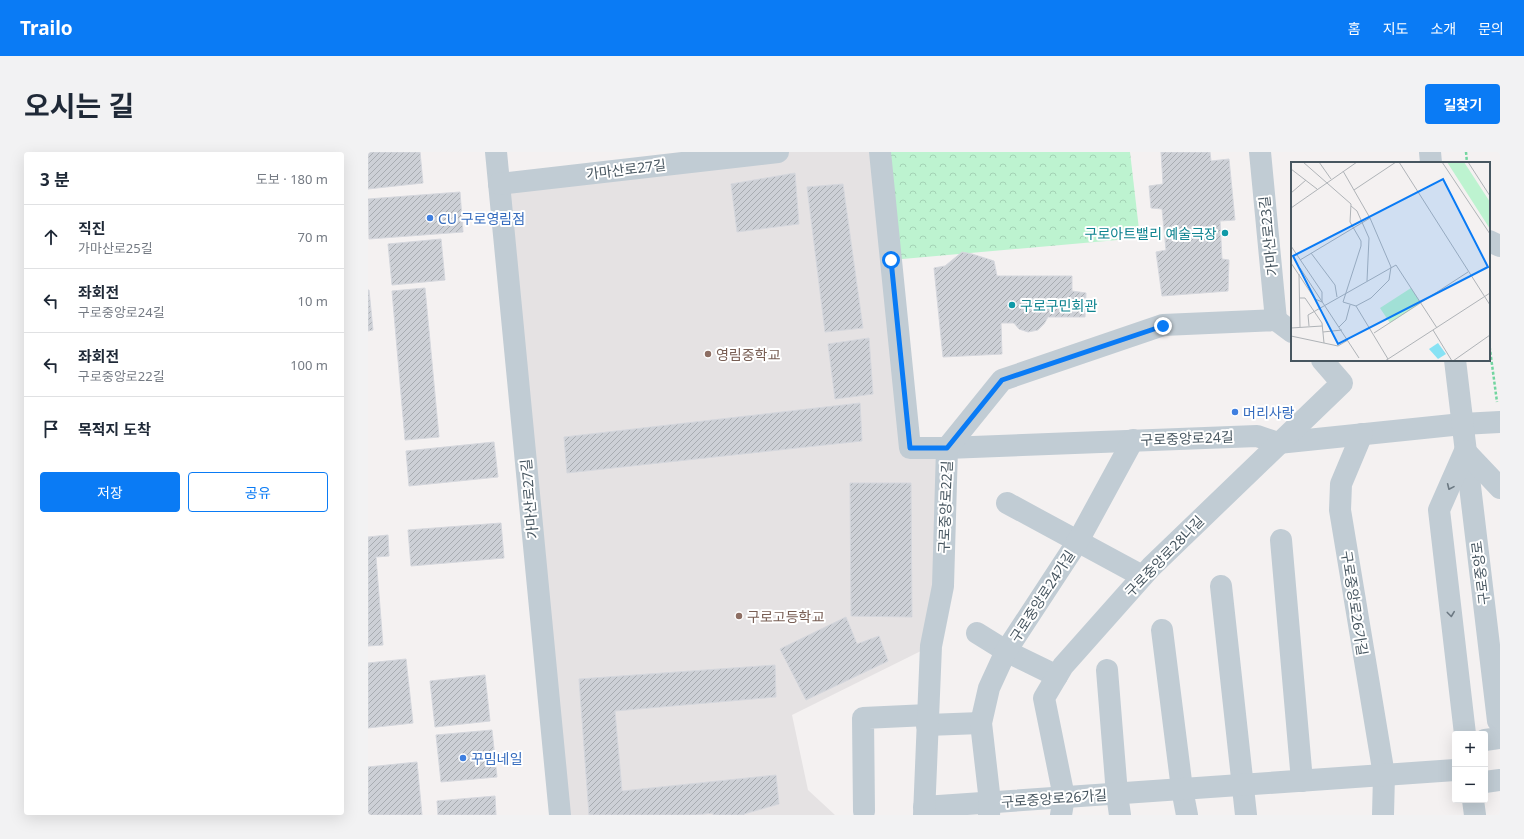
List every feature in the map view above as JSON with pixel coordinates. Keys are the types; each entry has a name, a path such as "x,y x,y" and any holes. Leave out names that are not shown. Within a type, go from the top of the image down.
{"street":[{"name":"가마산로27길","path":"496,152 560,815"},
{"name":"가마산로27길","path":"499,184 778,152"},
{"name":"구로중앙로24길","path":"880,152 910,448 947,448 1257,436 1278,443 1462,424"},
{"name":"가마산로23길","path":"1260,152 1284,326"},
{"path":"1430,152 1431,162"},
{"path":"1490,241 1500,246"},
{"name":"구로중앙로22길","path":"924,811 931,646 943,586 947,448 1002,380 1163,326 1284,326"},
{"path":"1278,443 1342,383 1323,361"},
{"name":"구로중앙로","path":"1455,361 1499,730"},
{"path":"1462,424 1500,422"},
{"name":"구로중앙로26가길","path":"1362,434 1341,484 1340,510 1384,775 1383,815"},
{"name":"구로중앙로24가길","path":"990,809 981,723 989,688 1006,651 1078,541 1133,440"},
{"name":"구로중앙로28나길","path":"1062,806 1044,698 1057,676 1063,666 1142,576 1278,443"},
{"path":"1465,731 1439,510 1466,451 1500,488"},
{"name":"구로중앙로24가길","path":"1007,503 1142,576"},
{"path":"1281,540 1302,780"},
{"path":"1221,586 1244,785 1246,815"},
{"path":"1162,630 1182,789 1187,815"},
{"name":"구로중앙로24가길","path":"977,633 1006,651"},
{"path":"1006,651 1057,676"},
{"name":"구로중앙로26가길","path":"1107,670 1120,815"},
{"path":"864,811 863,718 981,723"},
{"path":"1488,738 1499,730"},
{"name":"구로중앙로26가길","path":"924,811 1062,806 1117,794 1452,770"},
{"path":"1488,782 1500,780"},
{"path":"1473,803 1475,815"}],"path":[{"path":"1466,152 1468,162"},
{"path":"1490,349 1500,422"}],"shaded area":[{"path":"778,152 880,152 910,448 947,448 931,646 792,715 808,790 835,815 560,815 499,184"}],"green space":[{"path":"880,152 1130,152 1140,238 891,260"}],"building":[{"path":"368,152 420,152 423,183 368,189"},
{"path":"1161,152 1210,152 1211,161 1229,159 1235,220 1220,221 1222,259 1229,260 1228,291 1162,296 1156,252 1166,250 1162,209 1151,208 1149,186 1163,184"},
{"path":"795,173 799,224 737,232 731,184"},
{"path":"843,184 863,328 825,332 807,187"},
{"path":"460,192 463,232 369,239 368,199"},
{"path":"441,239 445,280 392,285 388,244"},
{"name":"구로구민회관","path":"962,252 994,261 997,276 1072,276 1072,291 1086,293 1085,317 1048,317 1038,330 1028,332 1019,329 1014,323 1001,323 1002,354 943,357 934,268 945,266"},
{"path":"425,288 439,437 405,440 392,291"},
{"path":"368,290 373,330 368,331"},
{"path":"869,338 873,394 835,399 828,344"},
{"path":"860,403 862,441 567,473 564,437"},
{"path":"494,442 498,477 409,486 406,451"},
{"path":"850,483 911,483 912,617 851,616"},
{"path":"501,523 504,558 411,566 408,530"},
{"path":"388,535 389,556 376,557 383,645 368,646 368,537"},
{"path":"846,617 857,644 879,636 888,661 806,700 780,649"},
{"path":"406,659 413,723 368,728 368,663"},
{"path":"775,665 776,697 615,711 622,791 776,775 779,804 744,815 713,815 713,813 695,815 589,815 579,679"},
{"path":"485,675 490,721 435,727 430,681"},
{"path":"492,730 497,777 441,782 436,735"},
{"path":"417,762 422,815 368,815 368,767"},
{"path":"495,796 496,815 438,815 437,801"}],"place":[{"name":"CU 구로영림점","path":"430,218"},
{"name":"구로아트밸리 예술극장","path":"1225,233"},
{"name":"구로구민회관","path":"1012,305"},
{"name":"영림중학교","path":"708,354"},
{"name":"머리사랑","path":"1235,412"},
{"name":"구로고등학교","path":"739,616"},
{"name":"꾸밈네일","path":"463,758"}],"route":[{"path":"891,260 910,448 947,448 1002,380 1163,326"}]}
